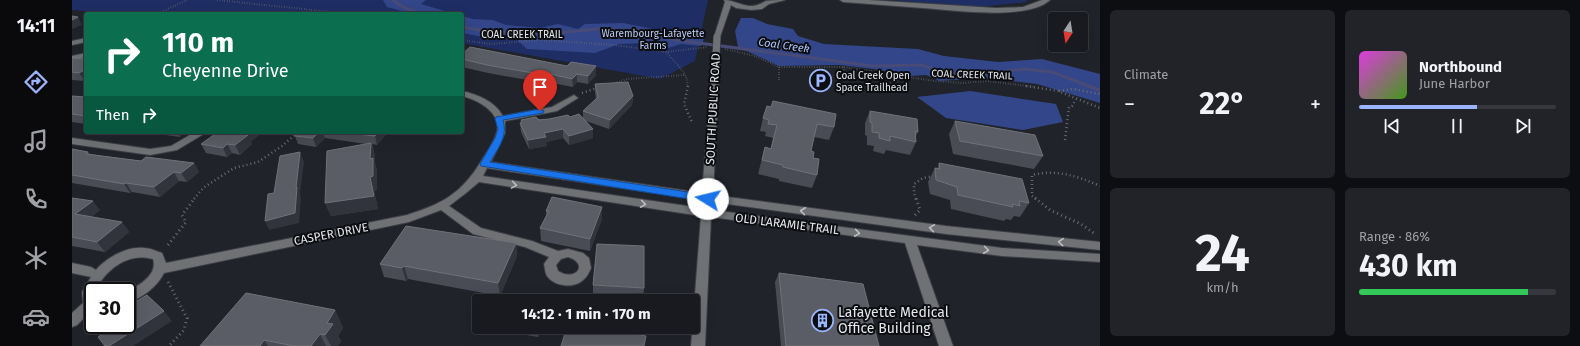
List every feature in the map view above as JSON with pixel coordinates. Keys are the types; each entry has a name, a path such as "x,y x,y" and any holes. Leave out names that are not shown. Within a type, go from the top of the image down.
{"street":[{"path":"728,1 736,6 747,8 762,7 766,2 782,0"},
{"path":"843,0 979,10 1001,10 1032,6 1047,0"},
{"name":"SOUTH PUBLIC ROAD","path":"698,346 717,37 719,26 724,18 728,1"},
{"path":"724,18 747,8"},
{"path":"72,43 84,40"},
{"path":"72,58 84,55"},
{"path":"464,93 472,95 492,107 499,119 554,109 574,98"},
{"name":"CASPER DRIVE","path":"160,269 408,218 442,206 458,196 476,178 500,138 502,129 499,119"},
{"path":"72,141 150,152 174,148 198,134"},
{"name":"OLD LARAMIE TRAIL","path":"484,164 708,199 947,230 1099,241"},
{"name":"OLD LARAMIE TRAIL","path":"476,178 707,213 1002,252 1100,258"},
{"path":"442,206 477,231 528,244 557,256"},
{"path":"910,240 946,346"},
{"path":"84,301 79,295 79,288 91,272 101,265 117,257 134,252 144,252 158,256 161,261 160,269 149,283 136,292"},
{"path":"72,268 91,272"},
{"path":"72,321 84,311"}],"path":[{"path":"161,12 187,0"},
{"path":"217,0 332,12"},
{"name":"COAL CREEK TRAIL","path":"464,40 491,44 540,40 614,44 666,52 711,48"},
{"name":"COAL CREEK TRAIL","path":"723,48 755,56 779,67 843,67 948,83 987,81 1039,87 1058,91 1100,108"},
{"path":"666,52 685,75 688,83 684,104 692,122"},
{"path":"779,67 779,80"},
{"path":"843,67 846,78"},
{"path":"605,86 627,79 685,75"},
{"path":"876,86 888,85 906,77"},
{"path":"582,93 597,88"},
{"path":"1058,91 1073,89 1100,94"},
{"path":"1065,140 1069,107 1072,106 1076,99"},
{"path":"168,245 186,222 182,215 203,188 234,168 258,162 282,146 296,134"},
{"path":"1032,196 1032,175 1041,172 1056,171 1071,174 1100,186"},
{"path":"915,215 920,210 914,193 914,184 928,176 941,177"},
{"path":"1025,194 1032,196 1050,210 1080,224 1099,241"},
{"path":"168,282 187,318 184,330 169,346"}],"green space":[{"name":"Warembourg-Lafayette Farms","path":"72,0 708,0 695,61 660,79 464,43 464,12 95,12 72,10"},
{"path":"383,0 426,0 421,4 448,12 402,12 387,7"},
{"path":"891,0 1026,0 1027,2 979,7"},
{"path":"464,17 473,19 493,20 506,25 540,28 558,24 578,29 585,24 623,23 704,39 701,46 681,44 665,49 644,43 619,44 595,53 527,49 516,39 503,37 494,39 464,33"},
{"path":"741,18 753,18 767,24 793,29 798,36 824,44 918,49 944,56 998,62 1042,59 1100,74 1100,103 1037,84 985,78 940,81 926,75 911,76 839,65 779,66 738,47 735,31"},
{"path":"970,91 1056,104 1063,122 1023,130 946,118 917,97"}],"building":[{"path":"72,16 78,17 72,20"},
{"path":"470,47 567,66 571,62 596,66 588,76 577,74 572,79 551,74 550,76 487,65 464,59 464,52"},
{"path":"72,58 84,59 84,70 79,73 72,72"},
{"path":"628,82 633,96 610,120 583,111 598,97 595,84"},
{"path":"72,96 84,97 84,116 72,114"},
{"path":"773,101 836,114 834,127 817,124 811,151 814,152 813,158 819,159 817,175 783,167 783,165 762,160 765,147 771,149 777,125 768,124 769,120 763,118 767,106 771,107"},
{"path":"870,111 917,119 918,132 915,131 916,142 890,136 890,141 879,138 879,133 872,132"},
{"path":"579,114 593,129 569,136 563,129 544,133 546,137 528,140 520,123 522,122 521,120 536,117 539,120 568,115 570,117"},
{"path":"955,121 1035,135 1043,156 960,141"},
{"path":"215,134 248,135 235,145 227,144 223,148 201,144"},
{"path":"296,134 317,134 313,138 295,136"},
{"path":"358,134 377,134 375,136"},
{"path":"371,143 370,159 373,158 373,176 370,177 374,196 325,203 327,151"},
{"path":"72,149 88,152 86,154 141,161 146,157 194,163 181,173 174,172 154,187 124,184 72,175"},
{"path":"300,152 295,213 265,221 268,194 274,193 280,156"},
{"path":"939,163 1022,179 1029,203 1019,201 1020,206 1012,204 1013,207 958,195 957,187 936,180 935,168 940,169"},
{"path":"552,197 602,207 590,239 540,228 549,211 546,211"},
{"path":"72,198 93,201 75,214 122,222 97,242 72,237"},
{"path":"406,226 516,243 498,283 404,266 402,268 380,264"},
{"path":"597,244 644,246 644,288 593,285"},
{"name":"Lafayette Medical Office Building","path":"779,273 863,284 879,346 786,346"},
{"path":"246,293 335,310 327,323 333,324 325,335 320,334 311,346 294,346 264,340 260,346 200,346"},
{"path":"147,295 164,311 136,329 136,302"},
{"path":"103,334 128,334 109,346 105,346 98,337"},
{"path":"565,334 636,334 646,336 644,346 561,346"}],"waterway":[{"name":"Coal Creek","path":"393,0 403,7 416,12"},
{"name":"Coal Creek","path":"464,27 491,32 546,34 598,29 643,31 676,40 873,66 922,65 941,72 971,75 1024,69 1052,72 1091,87"},
{"name":"Coal Creek","path":"1091,87 1100,90"}],"place":[{"name":"Coal Creek Open Space Trailhead","path":"821,81"},
{"name":"Lafayette Medical Office Building","path":"822,320"}],"route":[{"path":"540,111 499,119 502,129 500,138 484,164 708,199"}]}
